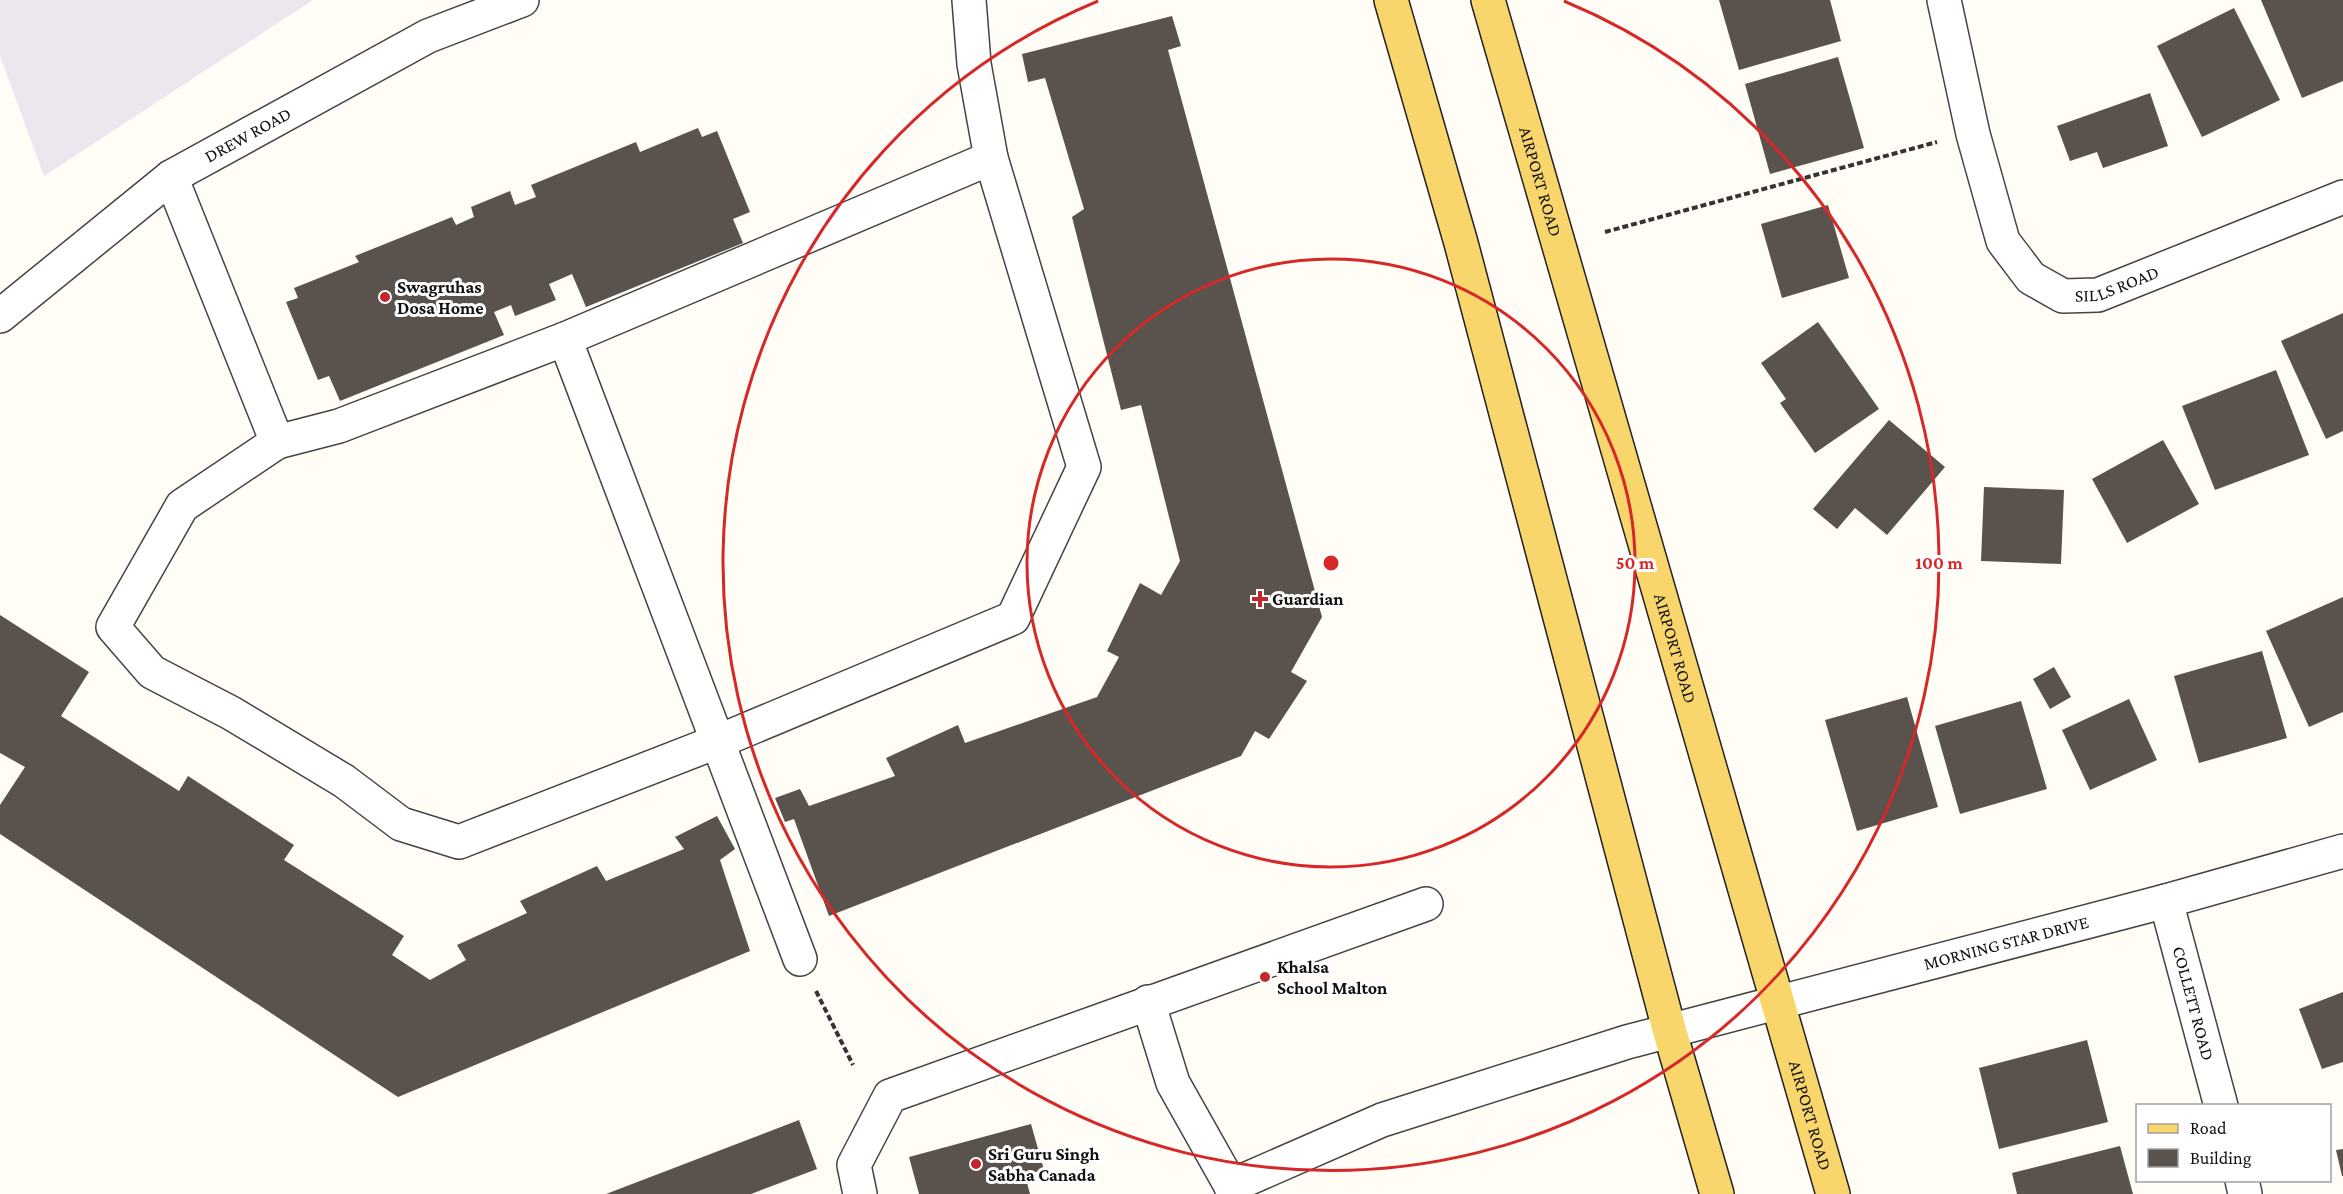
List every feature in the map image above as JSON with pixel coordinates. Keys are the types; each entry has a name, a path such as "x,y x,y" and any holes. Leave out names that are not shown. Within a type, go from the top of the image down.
{"main road":[{"path":"1391,0 1464,255 1669,1029 1717,1194"},
{"name":"AIRPORT ROAD","path":"1488,0 1833,1194"}],"street":[{"name":"DREW ROAD","path":"0,316 171,177 428,36 522,0"},
{"path":"969,0 974,64 992,158 1084,467 1013,618 717,742 459,842 401,824 344,781 231,713 152,672 113,627 182,506 277,442 339,426 565,339 992,158"},
{"name":"SILLS ROAD","path":"1944,0 1973,134 2003,241 2031,278 2063,296 2098,296 2343,197"},
{"path":"171,177 277,442"},
{"path":"565,339 800,959"},
{"name":"MORNING STAR DRIVE","path":"1232,1190 1382,1120 1669,1029 1779,1003 2166,902 2343,851"},
{"name":"COLLETT ROAD","path":"2166,902 2220,1104"},
{"path":"860,1194 854,1165 890,1096 1426,904"},
{"path":"1148,1002 1173,1083 1232,1190"}],"path":[{"path":"1605,232 1973,134"},
{"path":"800,959 853,1065"}],"shaded area":[{"path":"0,0 313,0 44,176 0,56"}],"building":[{"path":"1719,0 1830,0 1841,41 1739,70"},
{"path":"2261,0 2343,0 2343,81 2302,98"},
{"path":"2234,8 2280,100 2202,137 2157,46"},
{"path":"1172,16 1181,46 1168,50 1322,617 1291,672 1307,681 1269,739 1255,731 1241,756 829,916 794,819 785,822 775,798 800,789 809,806 895,776 886,758 958,725 965,743 1097,697 1119,657 1107,651 1140,583 1161,595 1180,561 1141,405 1121,410 1072,217 1084,209 1045,78 1028,82 1022,54"},
{"path":"1838,57 1864,148 1770,174 1745,84"},
{"path":"2150,93 2168,146 2103,168 2097,152 2070,161 2057,126"},
{"path":"698,128 702,137 717,131 750,212 733,219 743,243 586,307 572,274 549,284 556,300 515,316 511,305 494,312 504,335 340,401 329,376 318,380 286,302 298,298 294,288 359,262 355,256 452,217 456,225 474,217 471,207 510,191 515,205 536,197 531,185 636,142 640,152"},
{"path":"1828,205 1849,278 1782,298 1761,224"},
{"path":"2343,313 2343,431 2326,439 2281,341"},
{"path":"1818,322 1879,409 1815,453 1780,403 1786,399 1761,363"},
{"path":"2276,370 2309,455 2215,490 2182,406"},
{"path":"1889,420 1945,467 1887,535 1855,508 1837,529 1813,509"},
{"path":"2163,440 2199,504 2127,543 2092,479"},
{"path":"1984,487 2064,490 2061,564 1981,561"},
{"path":"2343,597 2343,712 2309,727 2266,631"},
{"path":"0,615 89,672 61,716 179,791 188,776 294,845 284,860 404,936 392,955 430,980 466,960 457,945 527,913 520,901 597,866 606,881 684,849 675,837 717,816 735,849 720,860 750,951 398,1097 0,834 0,805 25,767 0,753"},
{"path":"2262,651 2287,738 2199,763 2174,676"},
{"path":"2054,667 2071,697 2050,709 2033,679"},
{"path":"1907,697 1938,807 1857,831 1825,720"},
{"path":"2129,699 2157,760 2090,790 2062,730"},
{"path":"2021,701 2047,789 1960,814 1935,726"},
{"path":"2343,992 2343,1062 2322,1069 2299,1009"},
{"path":"2087,1040 2108,1122 1999,1149 1979,1068"},
{"path":"799,1120 817,1169 751,1194 606,1194"},
{"name":"Sri Guru Singh Sabha Canada","path":"1031,1124 1044,1170 1025,1175 1030,1194 919,1194 909,1157"},
{"path":"2120,1146 2133,1194 2017,1194 2012,1173"},
{"path":"2343,1149 2343,1176 2342,1176 2336,1150"}],"place":[{"name":"Swagruhas Dosa Home","path":"385,297"},
{"name":"Guardian","path":"1260,599"},
{"name":"Khalsa School Malton","path":"1265,977"},
{"name":"Sri Guru Singh Sabha Canada","path":"976,1164"}]}
